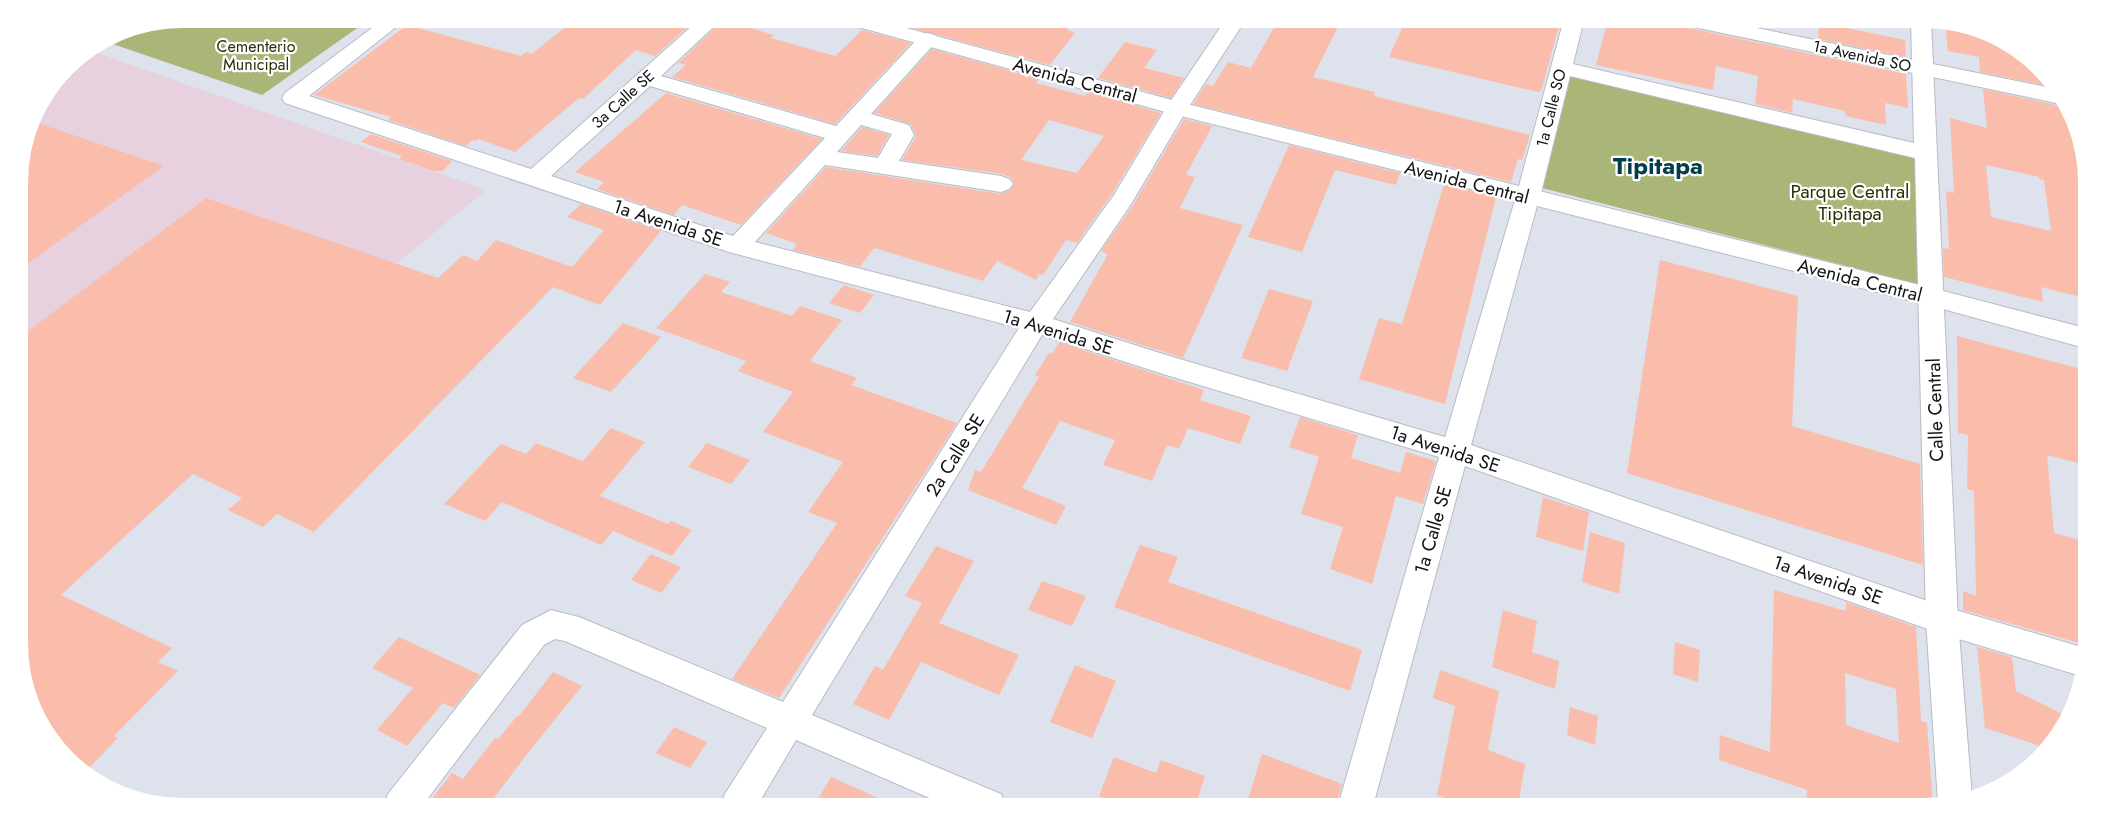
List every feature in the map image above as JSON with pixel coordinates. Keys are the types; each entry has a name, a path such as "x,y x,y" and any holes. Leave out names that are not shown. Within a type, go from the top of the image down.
{"street":[{"name":"2a Calle SE","path":"743,798 1036,323 1123,199 1177,108 1230,27"},
{"name":"1a Calle SO","path":"1528,197 1572,27"},
{"name":"1a Avenida SO","path":"1723,27 2051,95"},
{"name":"Calle Central","path":"1921,27 1942,620 1954,794"},
{"name":"1a Avenida SE","path":"384,28 293,98 738,246 1036,323 1163,364 1456,450 1942,620 2076,660"},
{"name":"3a Calle SE","path":"534,179 702,28"},
{"name":"Avenida Central","path":"884,28 1177,108 1932,297 2078,336"},
{"path":"738,246 928,39"},
{"path":"1561,68 1925,153"},
{"path":"646,78 841,135"},
{"path":"857,117 901,130 903,134 885,166"},
{"path":"820,157 1001,184"},
{"name":"1a Calle SE","path":"1358,797 1528,197"},
{"path":"406,798 533,635 551,624 568,627 969,798"}],"shaded area":[{"path":"97,53 486,190 28,567 29,161 43,113 59,88 80,66"}],"green space":[{"name":"Cementerio Municipal","path":"171,28 357,28 262,95 113,44 151,30"},
{"name":"Parque Central Tipitapa","path":"1569,72 1915,152 1921,285 1538,187"}],"building":[{"path":"1069,27 1067,30 1075,33 1050,65 910,28"},
{"path":"1274,27 1338,27 1313,77 1375,92 1374,96 1530,135 1522,160 1518,159 1511,182 1193,104 1206,84 1213,86 1228,62 1251,68"},
{"path":"1402,27 1559,27 1541,91 1538,92 1389,57"},
{"path":"1606,27 1685,27 1906,74 1908,108 1885,103 1886,125 1845,116 1845,111 1793,99 1792,113 1755,104 1758,76 1716,66 1713,90 1596,65"},
{"path":"1819,27 1847,27 1905,40 1906,57 1818,39"},
{"path":"403,28 418,28 521,56 526,52 532,54 564,28 687,28 655,56 636,50 583,99 579,98 515,152 478,139 476,141 472,140 466,146 388,120 391,117 314,95"},
{"path":"715,28 749,28 774,35 771,38 835,56 862,30 911,43 835,124 672,77 686,65 678,63"},
{"path":"1946,29 1973,36 1992,43 2009,53 2043,85 1980,72 1979,57 1948,51"},
{"path":"1125,42 1157,50 1144,68 1184,78 1171,98 1098,78"},
{"path":"932,49 1039,79 1036,83 1085,96 1088,92 1161,113 1112,194 1077,243 1066,240 1043,275 1039,274 1036,280 997,261 983,281 874,248 860,267 793,250 797,244 766,233 826,167 1001,194 1010,190 1014,183 1010,177 1002,174 902,160 916,136 911,124 874,113","holes":["1049,120 1104,136 1077,173 1021,160"]},
{"path":"1983,89 2057,105 2075,151 2078,182 2078,296 2041,287 2043,302 1944,277 1943,248 1949,249 1946,191 1954,193 1950,118 1987,128","holes":["1986,165 2039,177 2039,179 2044,180 2051,231 1991,217"]},
{"path":"666,93 822,139 741,225 682,205 674,215 597,189 604,182 575,172"},
{"path":"1184,119 1212,126 1186,175 1195,177 1180,208 1243,225 1183,358 1070,322 1108,254 1101,251 1133,205"},
{"path":"39,123 164,166 28,263 28,171 33,142"},
{"path":"862,127 889,135 877,156 841,151"},
{"path":"371,134 452,161 443,171 434,171 399,159 402,156 361,142"},
{"path":"1289,145 1400,173 1396,185 1335,170 1302,252 1248,237"},
{"path":"1444,184 1496,197 1445,404 1359,379 1379,318 1402,324"},
{"path":"206,198 438,278 463,255 477,261 496,240 572,267 604,230 567,217 581,204 661,231 600,305 553,287 314,532 277,514 263,527 228,510 242,498 193,474 61,595 172,648 158,662 178,671 114,736 118,738 90,767 66,745 53,729 43,712 30,674 28,654 28,331"},
{"path":"1660,260 1798,296 1792,426 1920,464 1923,565 1627,473"},
{"path":"705,274 730,282 721,292 792,316 800,306 842,320 810,361 857,378 851,385 957,423 779,698 732,679 837,523 808,512 843,462 763,432 793,392 738,371 746,361 656,328"},
{"path":"844,285 874,295 860,313 829,303"},
{"path":"1269,289 1313,301 1287,371 1241,358"},
{"path":"623,323 661,337 611,392 573,378"},
{"path":"1957,336 2078,368 2078,463 2047,455 2054,533 2078,540 2078,643 1963,610 1963,591 1976,596 1974,491 1967,489 1968,435 1958,433"},
{"path":"1059,342 1204,390 1200,400 1251,416 1240,444 1188,428 1179,449 1167,445 1152,481 1103,465 1115,440 1060,421 1022,488 1066,506 1056,525 968,490 975,470 981,472 1039,377 1035,375 1049,353 1052,354"},
{"path":"1300,417 1358,435 1351,458 1400,473 1406,452 1436,461 1423,504 1396,496 1372,584 1330,569 1343,527 1301,514 1319,457 1289,447"},
{"path":"611,428 645,442 600,496 668,524 671,521 692,530 672,556 613,531 601,545 502,502 485,521 444,504 501,444 526,454 536,443 583,461"},
{"path":"707,443 750,460 731,484 688,467"},
{"path":"1543,497 1589,512 1583,551 1536,537"},
{"path":"1590,532 1625,543 1619,594 1582,582"},
{"path":"1140,545 1178,557 1168,582 1362,650 1350,691 1114,607"},
{"path":"936,546 974,561 939,623 1019,655 999,695 921,662 889,720 853,704 875,666 883,670 922,603 905,596"},
{"path":"651,554 681,567 661,593 631,580"},
{"path":"1042,581 1086,596 1072,626 1028,610"},
{"path":"1774,590 1846,611 1846,602 1916,627 1921,721 1927,723 1932,797 1807,797 1807,790 1719,760 1720,735 1770,752","holes":["1845,673 1896,689 1899,743 1846,725"]},
{"path":"1503,610 1537,621 1532,652 1559,661 1555,689 1492,667"},
{"path":"399,637 480,675 454,708 443,703 407,746 377,730 413,688 372,668"},
{"path":"1675,642 1700,650 1698,682 1673,674"},
{"path":"1977,647 2012,657 2016,691 2061,713 2038,745 1985,728"},
{"path":"1075,665 1116,681 1092,738 1050,722"},
{"path":"1440,670 1499,691 1488,750 1525,764 1519,797 1443,797 1437,795 1455,706 1433,698"},
{"path":"553,672 582,686 494,798 432,798 452,773 463,779 495,738 498,739 519,716"},
{"path":"1570,707 1598,716 1595,745 1567,735"},
{"path":"674,727 707,742 690,768 656,753"},
{"path":"1262,754 1342,784 1338,797 1249,797"},
{"path":"1114,757 1156,773 1161,760 1205,776 1198,797 1099,796"},
{"path":"831,777 877,798 819,798"}],"district":[{"name":"Tipitapa","path":"1658,165"}]}
